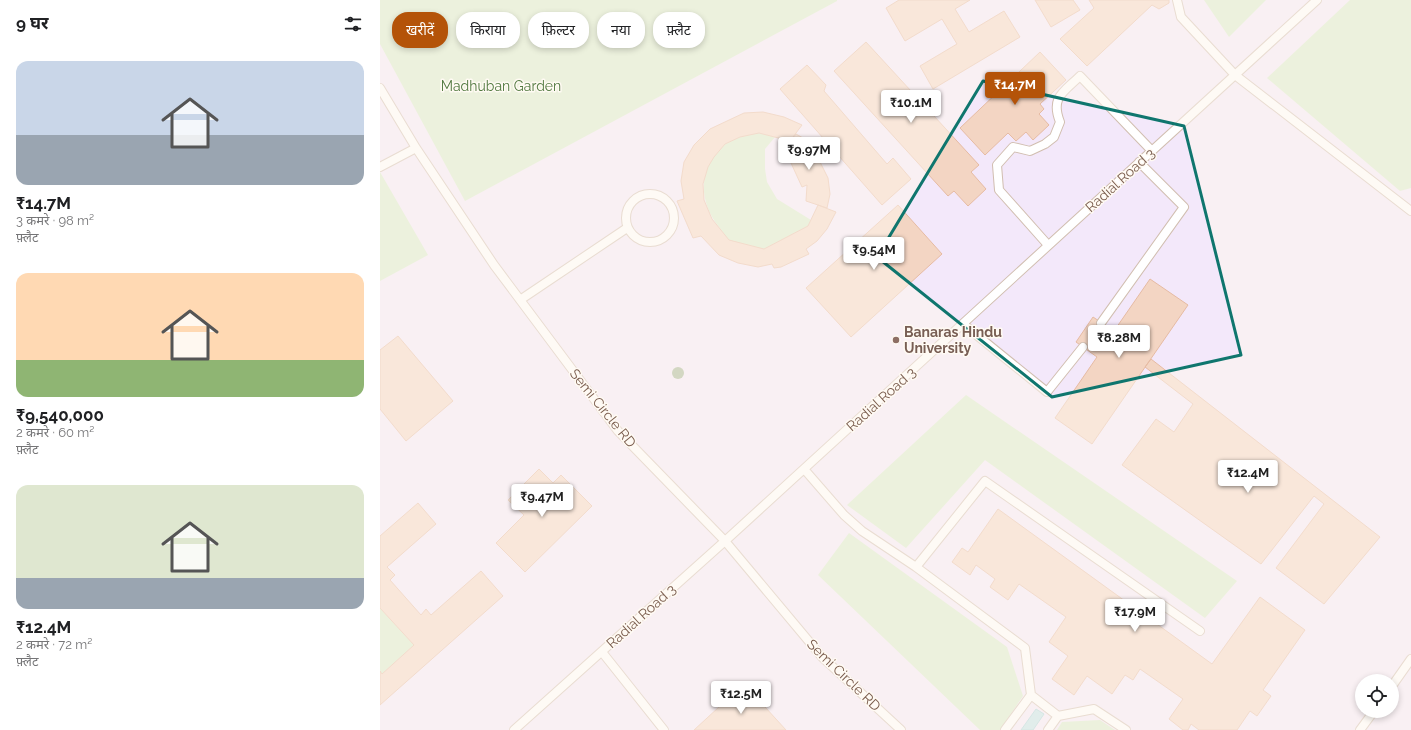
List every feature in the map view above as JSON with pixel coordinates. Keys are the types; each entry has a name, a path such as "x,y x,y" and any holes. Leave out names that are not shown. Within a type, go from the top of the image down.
{"lane":[{"path":"1177,0 1181,17 1235,75 1411,211"},
{"name":"Radial Road 3","path":"514,730 725,541 1317,0"},
{"path":"1048,245 999,190 997,165 1013,148 1030,151 1045,144 1054,137 1060,122 1055,110 1058,97 1080,76 1152,151"},
{"name":"Semi Circle RD","path":"380,88 416,148 494,265 618,431 725,541 822,657 901,730"},
{"path":"380,167 416,148"},
{"path":"1102,323 1184,207 1139,162"},
{"path":"643,194 660,196 672,207 674,223 666,236 660,241 645,242 632,235 627,228 625,220 626,212 636,198 643,194"},
{"path":"520,300 627,228"},
{"path":"963,324 1047,392 1083,347"},
{"path":"804,469 844,515 862,531 916,567 1025,648 1031,695 1006,730"},
{"path":"916,567 986,481 1200,631"},
{"path":"602,652 662,729"},
{"path":"1399,676 1411,659"},
{"path":"1031,695 1058,716"},
{"path":"1048,730 1058,716 1094,709 1126,730"},
{"path":"1360,730 1369,718"}],"highlighted area":[{"path":"983,81 1184,126 1241,355 1052,397 877,257"}],"shaded area":[{"name":"Banaras Hindu University","path":"380,0 1411,0 1411,730 380,730"}],"green space":[{"name":"Madhuban Garden","path":"380,0 837,0 465,201 380,44"},
{"path":"1204,0 1266,0 1229,37"},
{"path":"1350,0 1411,0 1411,188 1400,191 1267,78"},
{"path":"759,133 775,137 765,149 765,169 767,182 777,199 811,220 808,226 764,249 740,245 728,239 712,217 704,196 705,174 715,154 728,142 737,138"},
{"path":"380,172 428,255 380,281"},
{"path":"966,395 1237,581 1205,618 985,460 906,548 847,505"},
{"path":"849,533 1007,647 1023,696 1000,730 980,730 818,575"},
{"path":"380,608 414,645 382,674 380,671"},
{"path":"1100,720 1115,730 1057,730 1062,722"}],"water":[{"path":"1036,709 1044,714 1033,730 1021,730"}],"building":[{"path":"899,0 970,0 955,9 969,32 1004,11 1020,37 933,89 920,66 957,44 942,19 905,41 886,8"},
{"path":"1035,0 1073,0 1080,10 1051,27"},
{"path":"1089,0 1169,0 1169,3 1159,9 1152,5 1087,66 1060,39 1094,8"},
{"path":"866,42 979,165 971,172 986,189 968,206 954,191 948,196 834,71"},
{"path":"1040,52 1066,80 1040,104 1044,109 1039,114 1049,125 1033,140 1026,132 1016,141 1008,133 985,155 960,128"},
{"path":"807,65 826,85 824,91 887,164 893,158 911,179 882,205 780,89"},
{"path":"763,112 784,117 802,125 790,141 759,133 740,137 725,144 708,167 703,184 704,200 712,219 729,240 764,249 808,226 818,205 836,212 827,229 817,241 806,249 809,254 781,267 774,268 772,264 758,267 738,263 719,255 701,236 693,238 677,201 684,199 681,181 684,162 694,145 710,129 744,113"},
{"path":"796,134 810,142 828,178 830,194 827,208 806,201 807,185 802,187 791,163 795,159 784,149"},
{"path":"898,205 942,254 851,337 806,288"},
{"path":"1150,279 1188,305 1092,444 1055,418 1097,357 1076,342 1093,317 1114,331"},
{"path":"398,336 453,401 406,441 380,409 380,350"},
{"path":"1151,359 1380,537 1324,604 1276,568 1324,504 1314,496 1261,564 1122,465 1156,419 1174,432 1193,404 1145,367"},
{"path":"539,469 553,483 561,475 592,506 525,572 496,543 524,515 508,500"},
{"path":"418,503 436,524 387,567 395,575 390,580 421,615 426,609 431,615 481,571 503,596 380,705 380,671 382,674 414,645 380,608 380,536"},
{"path":"998,509 1212,664 1260,597 1305,630 1263,690 1271,696 1257,716 1250,711 1237,730 1199,730 1191,724 1188,730 1183,730 1169,719 1183,699 1140,669 1133,680 1125,675 1112,694 1087,676 1074,695 1052,679 1068,656 1049,642 1066,617 1019,584 1008,600 990,587 995,579 976,565 970,575 952,562 962,548 968,552"},
{"path":"744,684 786,730 694,730"}],"place":[{"name":"Banaras Hindu University","path":"896,340"}]}
